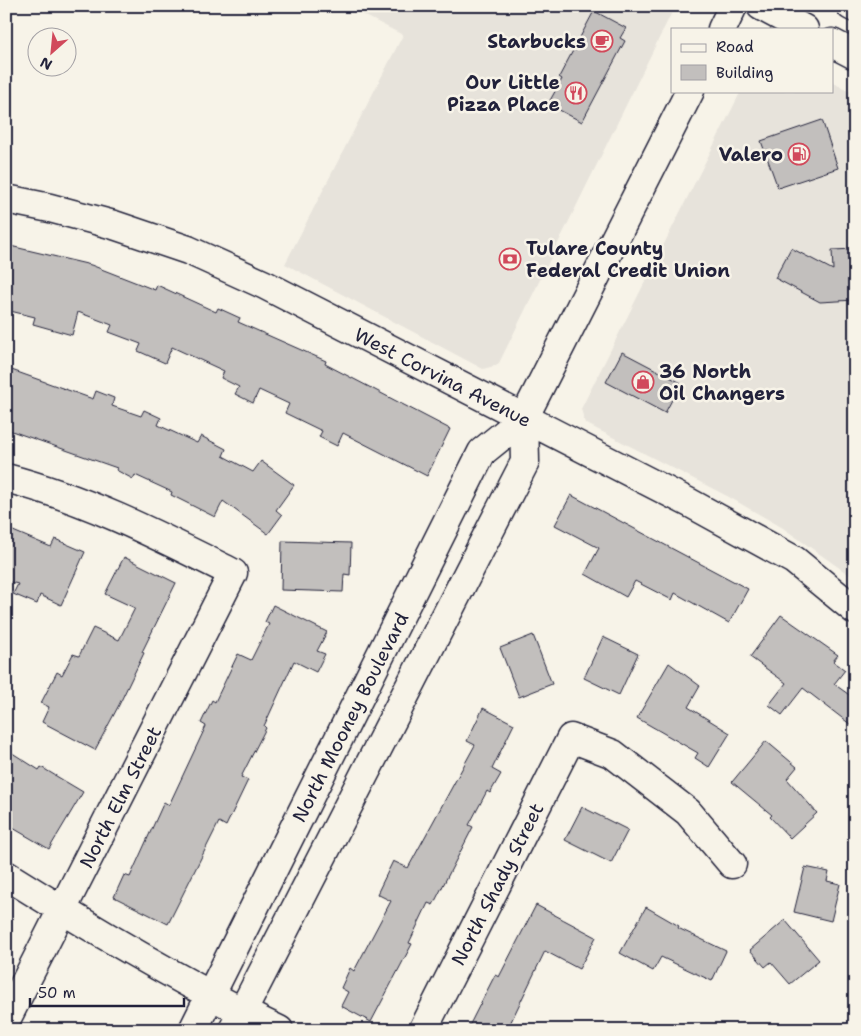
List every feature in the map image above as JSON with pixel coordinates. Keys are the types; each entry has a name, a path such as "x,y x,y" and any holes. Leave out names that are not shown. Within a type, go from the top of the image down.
{"street":[{"path":"722,28 733,6"},
{"path":"761,6 802,28"},
{"path":"851,6 855,8"},
{"path":"834,44 855,55"},
{"name":"North Mooney Boulevard","path":"193,1030 482,452 524,418 689,92"},
{"name":"West Corvina Avenue","path":"6,199 50,208 105,223 188,250 265,285 690,503 794,560 855,610"},
{"name":"North Mooney Boulevard","path":"237,1021 525,462 524,418"},
{"name":"North Elm Street","path":"6,478 68,496 114,514 233,573 6,1020"},
{"name":"North Shady Street","path":"422,1030 571,738 613,754 688,812 732,864"},
{"path":"6,875 63,911 210,996 237,1021 279,1030"}],"shaded area":[{"path":"346,6 670,6 672,12 498,365 483,369 285,264 403,35"},
{"path":"834,83 855,94 855,579 783,528 729,497 585,423 581,409 740,92 834,92"}],"building":[{"path":"594,11 626,28 620,38 625,41 582,122 548,104 562,79 559,77"},
{"name":"Valero","path":"822,120 838,168 778,188 761,141"},
{"path":"6,245 91,265 155,290 157,285 216,312 218,308 240,318 238,322 326,361 325,364 450,429 427,476 343,433 337,446 319,437 322,431 285,413 289,404 259,390 253,403 235,394 239,387 221,378 224,371 172,347 165,363 138,351 141,344 109,332 112,325 78,312 72,335 33,324 35,317 6,310"},
{"path":"791,248 833,270 832,250 855,249 855,300 820,302 775,278"},
{"name":"36 North Oil Changers","path":"622,352 681,383 665,413 606,382"},
{"path":"6,368 93,399 96,391 114,398 112,406 141,416 144,410 161,418 158,425 197,443 201,436 226,449 223,456 253,472 261,461 294,485 276,510 282,515 268,534 223,501 215,517 171,495 172,492 135,475 133,479 116,470 117,468 6,429"},
{"path":"571,495 748,589 729,623 675,593 672,600 635,581 626,597 585,574 599,548 555,525"},
{"path":"6,528 51,547 55,539 85,552 61,605 40,595 37,604 13,594 18,584 6,581"},
{"path":"282,541 351,543 350,575 344,574 343,592 281,590"},
{"path":"124,557 176,583 142,652 144,653 119,705 95,750 42,722 49,707 41,703 57,672 62,675 73,654 79,656 93,628 119,640 135,608 105,594"},
{"path":"273,605 327,632 317,651 325,654 316,672 294,661 264,726 266,728 241,777 248,780 226,826 219,822 168,924 114,897 124,875 130,877 164,802 169,805 206,726 201,723 212,700 215,702 238,654 251,660 269,624 265,622"},
{"path":"781,615 838,655 833,661 845,670 834,684 855,699 855,728 803,688 782,715 769,705 786,683 750,657"},
{"path":"533,635 552,684 519,697 500,648"},
{"path":"603,637 638,654 619,695 584,678"},
{"path":"669,663 700,686 688,707 730,733 709,767 695,758 698,753 637,718"},
{"path":"483,708 514,724 492,769 501,774 490,793 487,791 469,825 473,827 433,905 428,903 409,943 412,944 371,1022 341,1006 348,992 341,988 350,968 354,971 391,901 377,894 393,861 408,868 475,745 467,741"},
{"path":"766,741 797,767 787,779 817,813 790,838 770,817 772,815 732,782"},
{"path":"6,749 39,770 41,767 83,792 49,849 6,824"},
{"path":"582,807 628,830 611,863 565,840"},
{"path":"805,867 829,872 827,881 840,884 831,921 794,912"},
{"path":"536,905 596,937 579,969 545,951 507,1030 467,1030 495,975 499,977"},
{"path":"646,907 679,926 678,928 726,951 712,981 661,957 653,971 620,953"},
{"path":"785,920 819,960 790,984 771,962 765,967 750,950"}],"place":[{"name":"Starbucks","path":"602,41"},
{"name":"Our Little Pizza Place","path":"576,93"},
{"name":"Valero","path":"799,154"},
{"name":"Tulare County Federal Credit Union","path":"510,259"},
{"name":"36 North Oil Changers","path":"643,382"}]}
